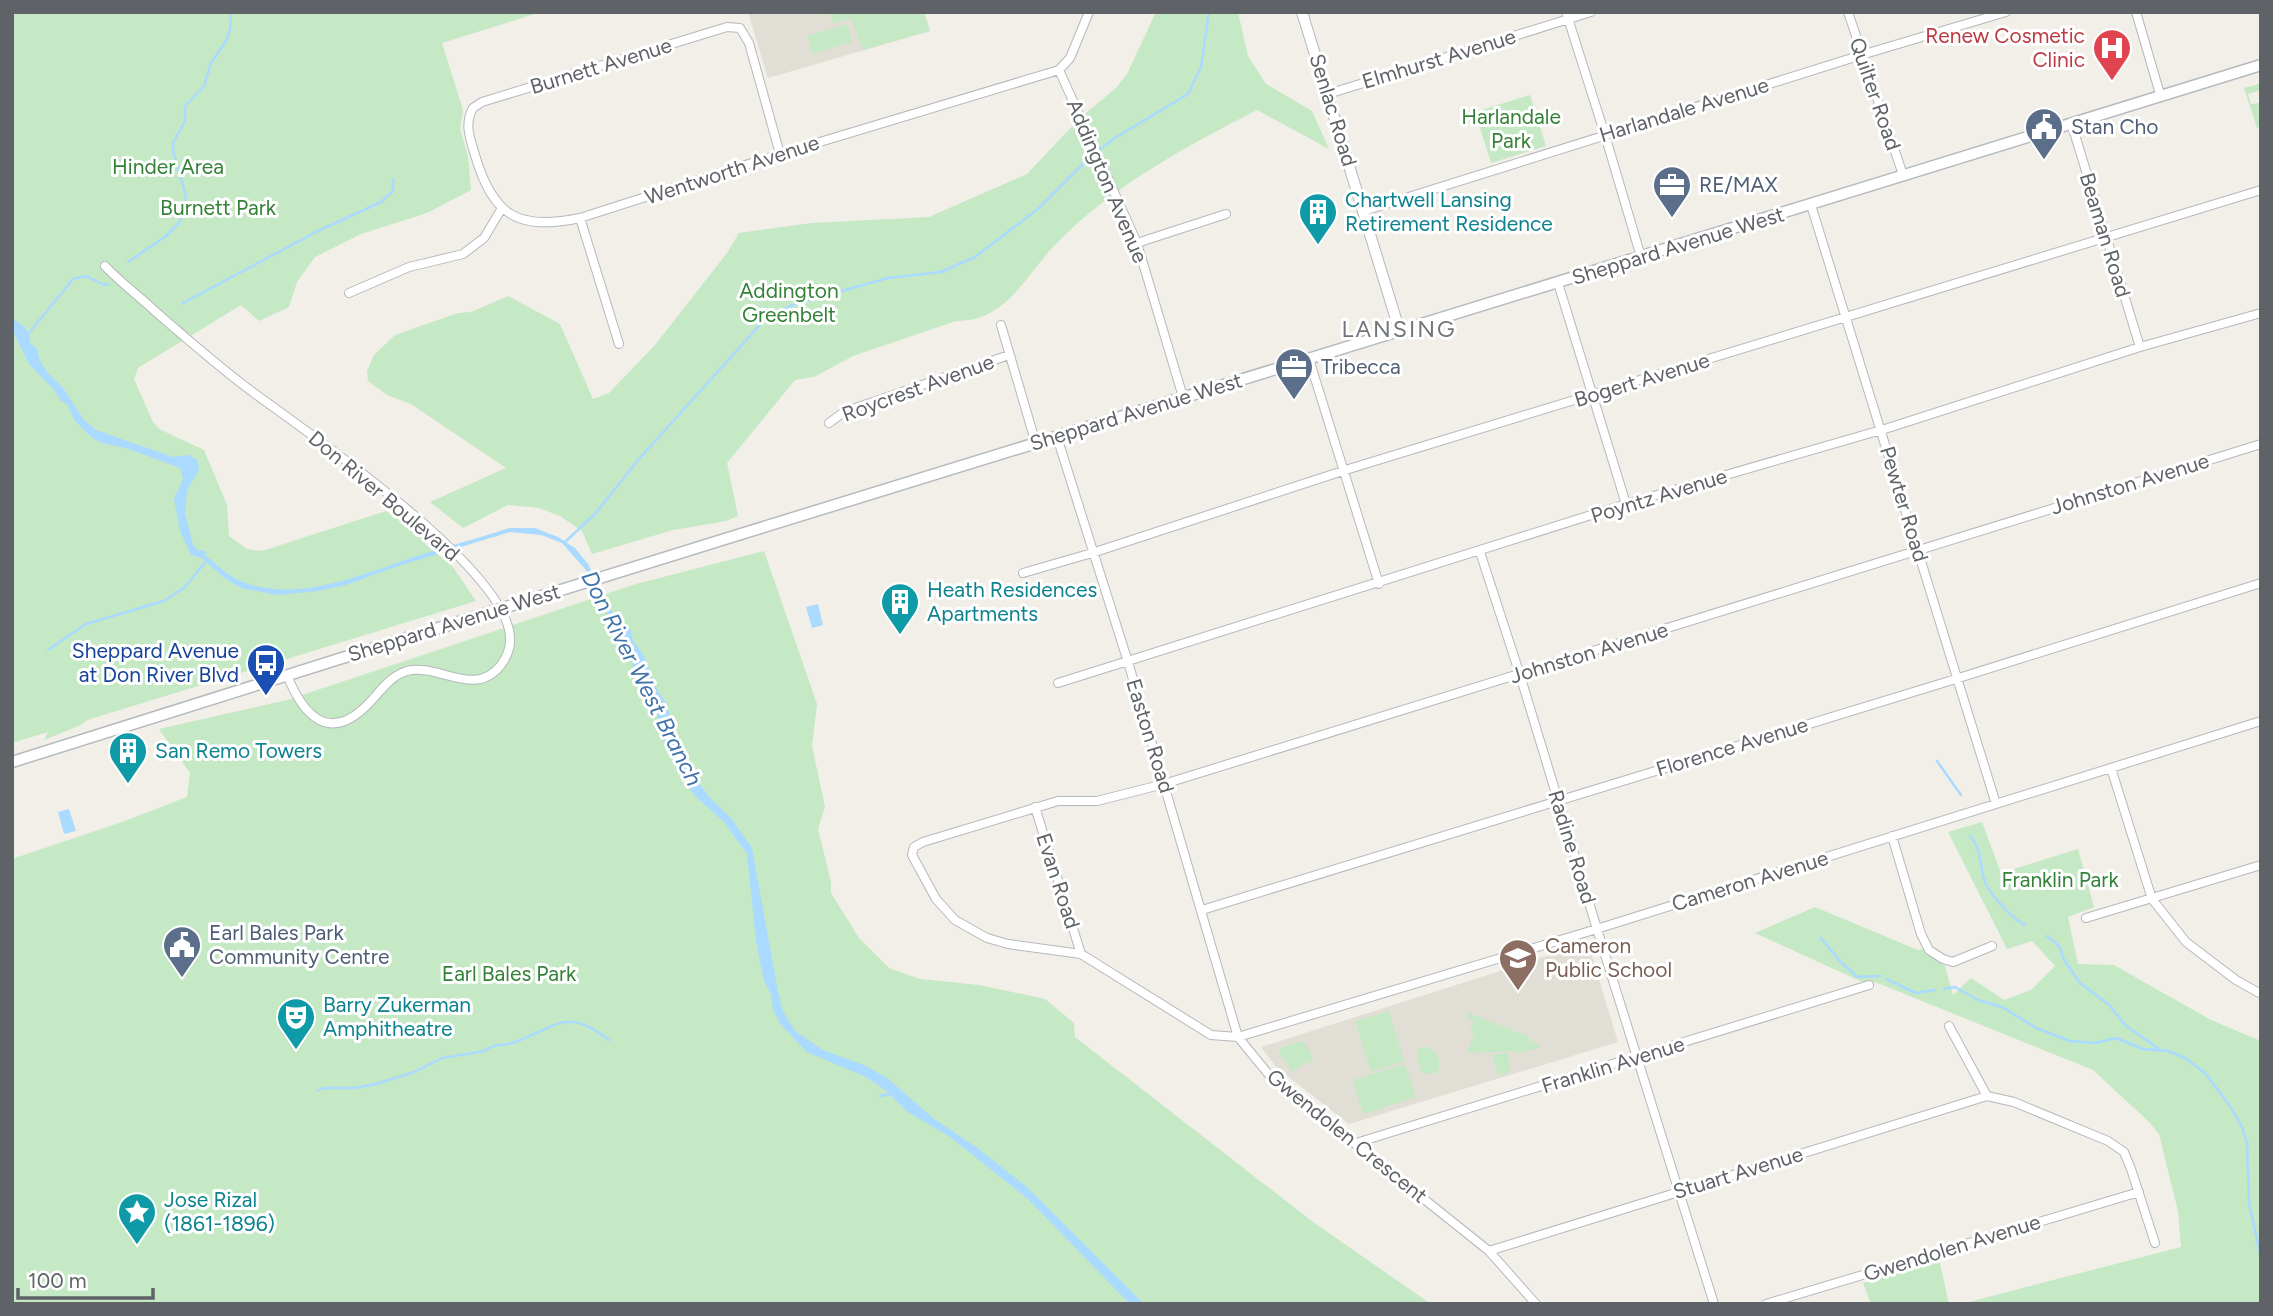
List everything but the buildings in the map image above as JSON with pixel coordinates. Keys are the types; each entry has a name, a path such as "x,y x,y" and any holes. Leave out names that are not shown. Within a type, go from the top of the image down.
{"main road":[{"name":"Sheppard Avenue West","path":"12,762 1399,329 1558,283 2160,94 2261,65"}],"street":[{"path":"1059,70 1070,58 1088,12"},
{"name":"Senlac Road","path":"1302,12 1399,329"},
{"name":"Elmhurst Avenue","path":"1328,94 1566,16 1591,12"},
{"name":"Quilter Road","path":"1848,12 1903,175"},
{"name":"Harlandale Avenue","path":"1364,211 2006,12"},
{"path":"2136,12 2160,94"},
{"path":"1566,16 1641,257"},
{"name":"Burnett Avenue","path":"502,208 483,182 467,126 473,108 482,102 727,27 740,28 749,43 780,154"},
{"name":"Addington Avenue","path":"1059,70 1137,243 1183,397"},
{"name":"Wentworth Avenue","path":"502,208 527,221 551,224 580,218 780,154 1059,70"},
{"name":"Beaman Road","path":"2071,122 2140,346"},
{"name":"Bogert Avenue","path":"1023,572 1091,553 1343,471 2261,190"},
{"name":"Pewter Road","path":"1811,205 1996,804"},
{"path":"349,293 409,267 463,254 484,238 502,208"},
{"path":"1137,243 1226,214"},
{"path":"580,218 619,344"},
{"name":"Don River Boulevard","path":"105,266 186,339 253,393 327,444 435,534 491,593 508,623 510,642 507,657 490,676 471,681 423,671 408,671 389,681 364,708 340,722 322,722 309,715 293,691 287,675"},
{"path":"1558,283 1626,505"},
{"name":"Poyntz Avenue","path":"1058,683 1626,505 1881,429 2140,346 2261,313"},
{"path":"1002,325 1036,444"},
{"name":"Roycrest Avenue","path":"829,423 845,412 1009,355"},
{"path":"1309,359 1379,584"},
{"name":"Easton Road","path":"1057,437 1091,553 1128,662 1238,1037"},
{"name":"Johnston Avenue","path":"1081,954 1008,944 988,938 955,920 936,899 912,855 914,846 1058,801 1097,801 1164,784 2261,444"},
{"name":"Radine Road","path":"1480,552 1714,1304"},
{"name":"Florence Avenue","path":"1202,910 2261,583"},
{"name":"Cameron Avenue","path":"1238,1037 1597,929 2261,722"},
{"path":"2111,768 2152,899 2186,943 2261,994"},
{"name":"Evan Road","path":"1035,807 1081,954"},
{"path":"1892,836 1921,934 1929,950 1953,962 1992,946"},
{"path":"2086,918 2261,865"},
{"path":"1081,954 1211,1035 1238,1037"},
{"name":"Franklin Avenue","path":"1356,1143 1869,985"},
{"path":"1949,1026 1987,1096 2014,1102 2108,1141 2124,1152 2155,1243"},
{"name":"Gwendolen Crescent","path":"1238,1037 1270,1076 1489,1251 1536,1304"},
{"name":"Stuart Avenue","path":"1489,1251 1987,1096"},
{"name":"Gwendolen Avenue","path":"1766,1304 2139,1192"}],"shaded area":[{"path":"748,12 924,12 930,31 768,78"},
{"name":"Cameron Public School","path":"1588,943 1618,1042 1349,1124 1276,1067 1261,1047"}],"green space":[{"name":"Hinder Area","path":"12,12 541,12 442,43 463,110 460,129 468,156 471,190 427,213 361,234 315,257 297,282 289,307 259,321 241,305 138,368 134,379 153,422 159,429 204,450 227,505 229,536 247,549 262,551 386,511 419,526 426,545 453,567 476,601 87,720 44,740 48,732 12,743"},
{"path":"829,12 924,12 930,31 863,50 851,18 833,24"},
{"name":"Addington Greenbelt","path":"1156,12 1238,12 1248,56 1266,84 1312,111 1329,149 1257,110 1177,153 1102,203 1057,243 1014,294 989,314 956,321 853,356 814,377 795,380 727,463 738,516 726,521 673,530 592,554 582,531 560,516 539,508 508,505 463,528 430,502 506,468 411,404 387,395 368,381 367,371 374,355 395,335 458,313 471,312 508,296 560,324 593,399 609,393 655,345 727,253 739,233 812,223 929,217 1027,174 1080,118 1116,88 1127,74"},
{"path":"847,24 852,42 812,54 807,36"},
{"path":"2259,84 2261,90 2248,94 2251,104 2261,101 2261,127 2257,128 2244,88"},
{"name":"Harlandale Park","path":"1530,95 1546,146 1491,163 1475,112"},
{"name":"Earl Bales Park","path":"764,551 817,704 812,746 825,807 818,829 831,882 831,893 859,938 889,968 920,979 979,985 1045,999 1074,1023 1075,1037 1313,1222 1431,1304 12,1304 12,859 187,797 190,773 159,729 287,700 636,584"},
{"name":"Franklin Park","path":"1982,822 2001,873 2078,849 2094,907 2068,917 2078,964 2114,965 2211,1020 2261,1041 2261,1304 1961,1304 2181,1247 2178,1211 2159,1134 2093,1070 1875,982 1869,985 1755,933 1815,907 1918,950 1923,949 1945,966 1953,995 1971,978 2004,1000 2031,990 2055,966 2032,941 2007,949 1948,832"},
{"path":"1389,1011 1404,1061 1371,1072 1355,1021"},
{"path":"1469,1013 1530,1037 1529,1041 1540,1045 1519,1053 1467,1053 1474,1035 1470,1030 1474,1020 1467,1017"},
{"path":"1302,1041 1314,1062 1306,1063 1292,1071 1279,1052 1280,1048"},
{"path":"1424,1046 1438,1056 1437,1073 1426,1074 1421,1071 1416,1056 1419,1048"},
{"path":"1508,1053 1510,1072 1498,1076 1492,1055"},
{"path":"1405,1064 1416,1097 1363,1114 1353,1080"},
{"path":"1939,1259 1949,1304 1871,1304 1863,1283"}],"water":[{"name":"Don River West Branch","path":"12,319 25,328 30,343 37,349 39,359 47,372 63,388 84,420 96,430 173,457 189,455 197,460 199,470 187,490 185,513 193,545 198,550 206,551 205,555 242,582 290,590 331,584 509,528 535,528 558,537 575,548 588,564 607,604 616,617 630,629 633,640 645,658 656,688 667,705 680,753 691,773 710,798 731,818 752,848 778,992 783,1011 795,1031 823,1050 866,1066 887,1078 933,1118 976,1147 1027,1187 1144,1304 1130,1304 1028,1199 950,1137 908,1112 884,1089 866,1077 807,1052 781,1025 764,981 756,941 747,854 725,823 695,796 677,770 664,742 656,710 625,650 614,642 606,610 585,569 562,543 541,535 510,532 346,585 318,591 277,595 241,588 223,577 202,558 191,555 180,531 174,499 183,479 180,468 126,448 101,443 91,437 74,420 68,405 61,401 29,364 12,329"},
{"path":"818,604 823,625 812,628 806,607"},
{"path":"69,809 76,831 64,834 58,812"}],"waterway":[{"path":"128,262 166,236 182,217 186,196 173,143 185,121 185,106 204,86 211,63 226,41 231,12"},
{"path":"564,543 595,514 639,459 767,317 795,304 888,278 941,272 975,257 1039,208 1091,156 1115,138 1188,94 1201,67 1209,12"},
{"path":"183,303 318,231 381,202 393,191 393,179"},
{"path":"28,334 73,279 86,276 104,285 108,284"},
{"path":"48,650 86,624 164,601 185,587 206,561"},
{"path":"1937,761 1961,795"},
{"path":"1970,836 1978,851 1986,885 2008,912 2025,925"},
{"path":"2047,936 2059,946 2064,960 2080,983 2109,1005 2126,1026 2162,1051"},
{"path":"1821,938 1857,977 1880,976"},
{"path":"1886,979 1916,993 1935,990"},
{"path":"1944,989 1955,987 1978,1000 2002,1007 2036,1028 2070,1041 2095,1043 2116,1038 2143,1049 2168,1051 2185,1058 2205,1073 2230,1106 2242,1127 2247,1143 2249,1203 2261,1258"},
{"path":"318,1091 323,1088 355,1088 376,1084 414,1072 442,1058 485,1051 492,1046 511,1043 562,1023 582,1024 609,1040"},
{"path":"880,1096 890,1094"}],"place":[{"name":"Renew Cosmetic Clinic","path":"2112,82"},
{"name":"Stan Cho","path":"2044,161"},
{"name":"RE/MAX","path":"1672,219"},
{"name":"Chartwell Lansing Retirement Residence","path":"1318,246"},
{"name":"Tribecca","path":"1294,401"},
{"name":"Heath Residences Apartments","path":"900,636"},
{"name":"Sheppard Avenue at Don River Blvd","path":"266,697"},
{"name":"San Remo Towers","path":"128,785"},
{"name":"Earl Bales Park Community Centre","path":"182,979"},
{"name":"Cameron Public School","path":"1518,992"},
{"name":"Barry Zukerman Amphitheatre","path":"296,1051"},
{"name":"Jose Rizal (1861-1896)","path":"137,1246"}],"district":[{"name":"LANSING","path":"1399,329"}],"park label":[{"name":"Burnett Park","path":"218,208"}]}
